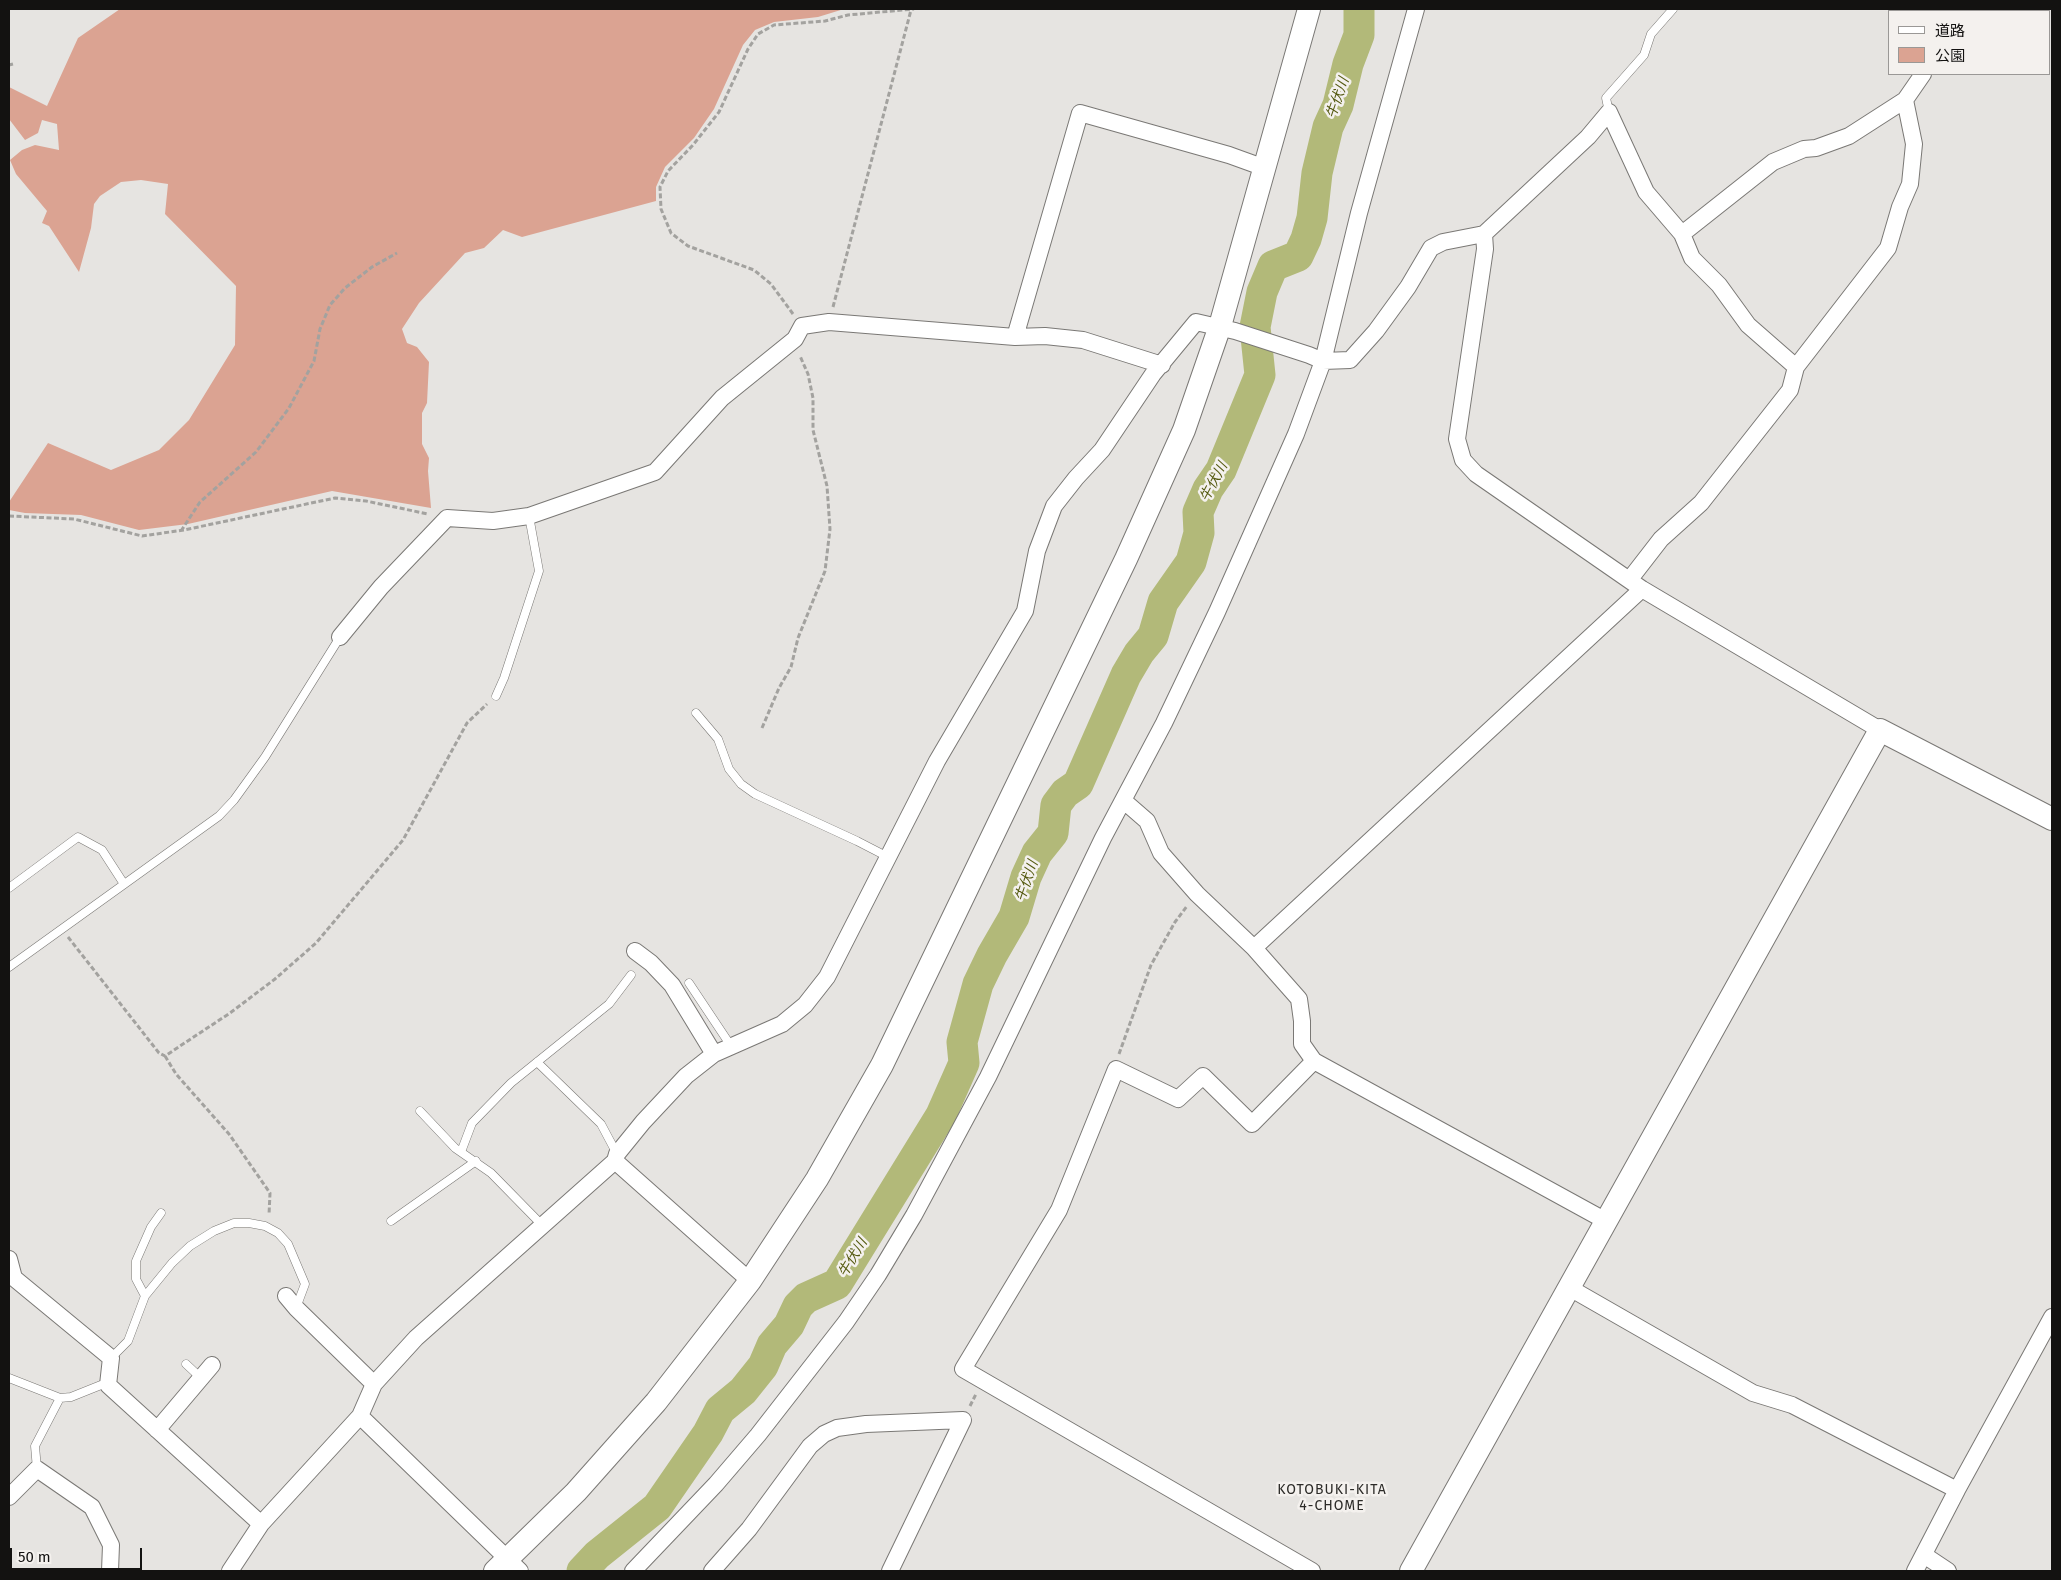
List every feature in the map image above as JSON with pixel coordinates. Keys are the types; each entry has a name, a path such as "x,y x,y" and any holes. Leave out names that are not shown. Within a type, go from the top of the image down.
{"street":[{"path":"360,1416 510,1568 656,1402 750,1281 817,1179 882,1065 1126,559 1184,430 1228,328 1265,168 1309,9"},
{"path":"633,1571 716,1484 758,1435 846,1322 878,1275 914,1215 988,1077 1103,838 1124,801 1220,604 1296,434 1416,9"},
{"path":"1682,234 1773,162 1804,149 1816,148 1849,136 1905,100 1922,75"},
{"path":"1254,948 1636,584 1661,539 1701,503 1790,390 1796,367 1888,248 1900,207 1910,184 1914,144 1905,100"},
{"path":"230,1571 261,1524 360,1416 374,1384 416,1338 616,1158 643,1122 686,1076 714,1054 782,1024 805,1005 827,977 937,761 1025,611 1036,552 1054,506 1076,478 1102,450 1153,374 1196,322 1228,328 1316,358 1350,360 1376,331 1408,287 1431,248 1443,242 1484,234 1588,137 1609,112 1646,192 1682,234 1692,258 1719,284 1748,324 1796,367"},
{"path":"1015,337 1080,113 1229,155 1265,168"},
{"path":"1484,234 1485,249 1458,439 1463,460 1476,474 1636,584 1880,730 2052,819"},
{"path":"340,637 381,587 448,518 493,521 529,516 656,472 722,398 798,332 829,322 1015,337 1045,336 1083,340 1162,365"},
{"path":"1411,1571 1880,730"},
{"path":"1124,801 1148,821 1161,853 1197,894 1254,948 1299,999 1302,1021 1302,1044 1314,1061 1606,1221"},
{"path":"635,951 651,963 672,985 714,1054"},
{"path":"1312,1571 962,1369 1059,1210 1116,1069 1178,1098 1203,1076 1252,1124 1314,1061"},
{"path":"616,1158 750,1281"},
{"path":"9,1259 14,1278 111,1358 108,1385 261,1524"},
{"path":"1568,1288 1753,1393 1792,1405 1957,1490"},
{"path":"291,1302 374,1384"},
{"path":"1915,1571 2052,1317"},
{"path":"157,1430 212,1364"},
{"path":"712,1571 749,1529 810,1446 824,1434 837,1428 866,1424 963,1420 890,1571"},
{"path":"9,1497 37,1469 92,1507 111,1545 110,1571"},
{"path":"1924,1555 1948,1571"}],"lane":[{"path":"1609,112 1606,98 1644,55 1651,34 1672,9"},
{"path":"496,696 504,678 539,571 529,516"},
{"path":"9,967 219,816 234,800 265,757 340,637"},
{"path":"696,713 718,739 729,769 741,784 756,794 888,857"},
{"path":"9,888 78,836 102,850 124,884"},
{"path":"461,1152 472,1123 511,1083 609,1004 632,975"},
{"path":"689,983 731,1046"},
{"path":"537,1062 601,1124 616,1158"},
{"path":"420,1111 455,1148 491,1173 542,1226"},
{"path":"391,1221 476,1161"},
{"path":"145,1296 136,1279 136,1261 151,1227 161,1213"},
{"path":"111,1358 128,1341 145,1296 172,1263 190,1246 214,1231 234,1223 265,1226 278,1233 288,1244 305,1284 291,1302"},
{"path":"186,1364 201,1378"},
{"path":"9,1378 60,1398 71,1397 101,1385 108,1385"},
{"path":"37,1469 35,1446 60,1398"}],"path":[{"path":"762,728 779,688 791,667 798,638 825,571 830,530 828,486 814,430 808,374 800,358 798,332 771,284 754,270 688,246 671,233 661,209 660,187 668,171 693,145 719,112 748,49 758,34 774,25 913,9 829,322"},
{"path":"181,531 200,502 256,452 288,408 314,361 320,329 330,305 345,288 372,267 397,253"},
{"path":"9,516 74,518 142,536 181,531 335,498 448,518"},
{"path":"165,1056 230,1013 275,979 316,943 403,840 467,723 496,696"},
{"path":"1116,1069 1116,1063 1151,965 1175,922 1197,894"},
{"path":"62,929 159,1053 165,1056 176,1074 229,1134 270,1193 269,1216 265,1226"},
{"path":"963,1420 983,1380"}],"green space":[{"path":"120,9 844,9 818,17 774,22 755,30 743,45 714,109 694,138 665,167 656,187 656,201 522,237 503,230 484,248 465,253 419,303 402,329 407,343 417,347 429,362 427,403 422,413 422,444 429,458 428,471 431,508 332,491 188,524 139,530 81,515 25,513 9,510 9,502 48,443 111,470 159,450 189,420 235,345 236,286 165,214 168,184 141,180 121,182 100,196 94,204 91,228 79,272 49,226 42,223 47,211 16,174 10,160 22,150 35,145 59,150 57,124 42,120 38,133 25,140 9,119 9,87 47,106 78,38"}],"waterway":[{"name":"牛伏川","path":"582,1571 597,1555 657,1507 708,1433 720,1410 743,1391 763,1366 772,1345 789,1325 798,1306 806,1298 837,1284 941,1115 964,1063 962,1042 978,984 1014,917 1026,877 1037,853 1053,833 1056,805 1065,793 1078,784 1126,675 1139,653 1153,636 1163,602 1191,562 1199,533 1198,512 1208,489 1221,470 1260,375 1255,327 1262,292 1273,266 1298,256 1306,239 1312,218 1317,173 1328,127 1338,105 1348,64 1359,35 1359,9"}],"district":[{"name":"KOTOBUKI-KITA 4-CHOME","path":"1332,1498"}]}
